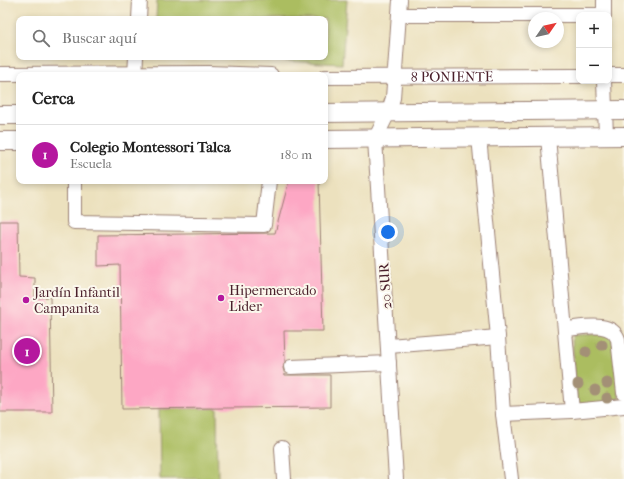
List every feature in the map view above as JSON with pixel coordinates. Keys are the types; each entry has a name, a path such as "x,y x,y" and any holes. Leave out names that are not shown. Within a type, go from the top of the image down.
{"main road":[{"path":"328,113 624,110"},
{"path":"0,115 16,114"},
{"path":"328,139 624,136"},
{"path":"0,141 16,141"}],"street":[{"path":"139,16 140,0"},
{"path":"375,139 388,113 393,98 400,0"},
{"path":"604,0 604,12"},
{"path":"399,15 576,15"},
{"path":"135,72 136,60"},
{"path":"0,74 16,74"},
{"path":"612,75 624,75"},
{"name":"8 PONIENTE","path":"328,77 394,78 576,76"},
{"path":"604,84 606,136"},
{"path":"548,137 572,411"},
{"path":"479,138 498,337 503,414 511,479"},
{"name":"20 SUR","path":"375,139 389,346 396,479"},
{"path":"74,184 74,222 264,225 269,184"},
{"path":"565,329 607,327 616,331 624,393"},
{"path":"389,346 498,337"},
{"path":"291,367 390,363"},
{"path":"503,414 572,411 624,406"},
{"path":"282,448 284,479"}],"green space":[{"path":"157,0 347,0 342,64 266,60 328,60 328,16 156,16"},
{"path":"608,334 613,340 620,401 582,407 577,400 572,339 573,335"},
{"path":"217,408 218,479 160,479 159,409"}],"building":[{"name":"Hipermercado Lider","path":"288,184 319,184 323,331 284,331 285,362 283,368 285,375 330,375 330,407 122,409 120,265 98,266 98,235 275,233"},
{"path":"0,221 18,221 19,277 35,278 35,298 50,297 52,412 0,412"}],"place":[{"name":"Hipermercado Lider","path":"221,298"},
{"name":"Jardín Infantil Campanita","path":"26,300"},
{"name":"Colegio Montessori Talca","path":"27,351"}]}
